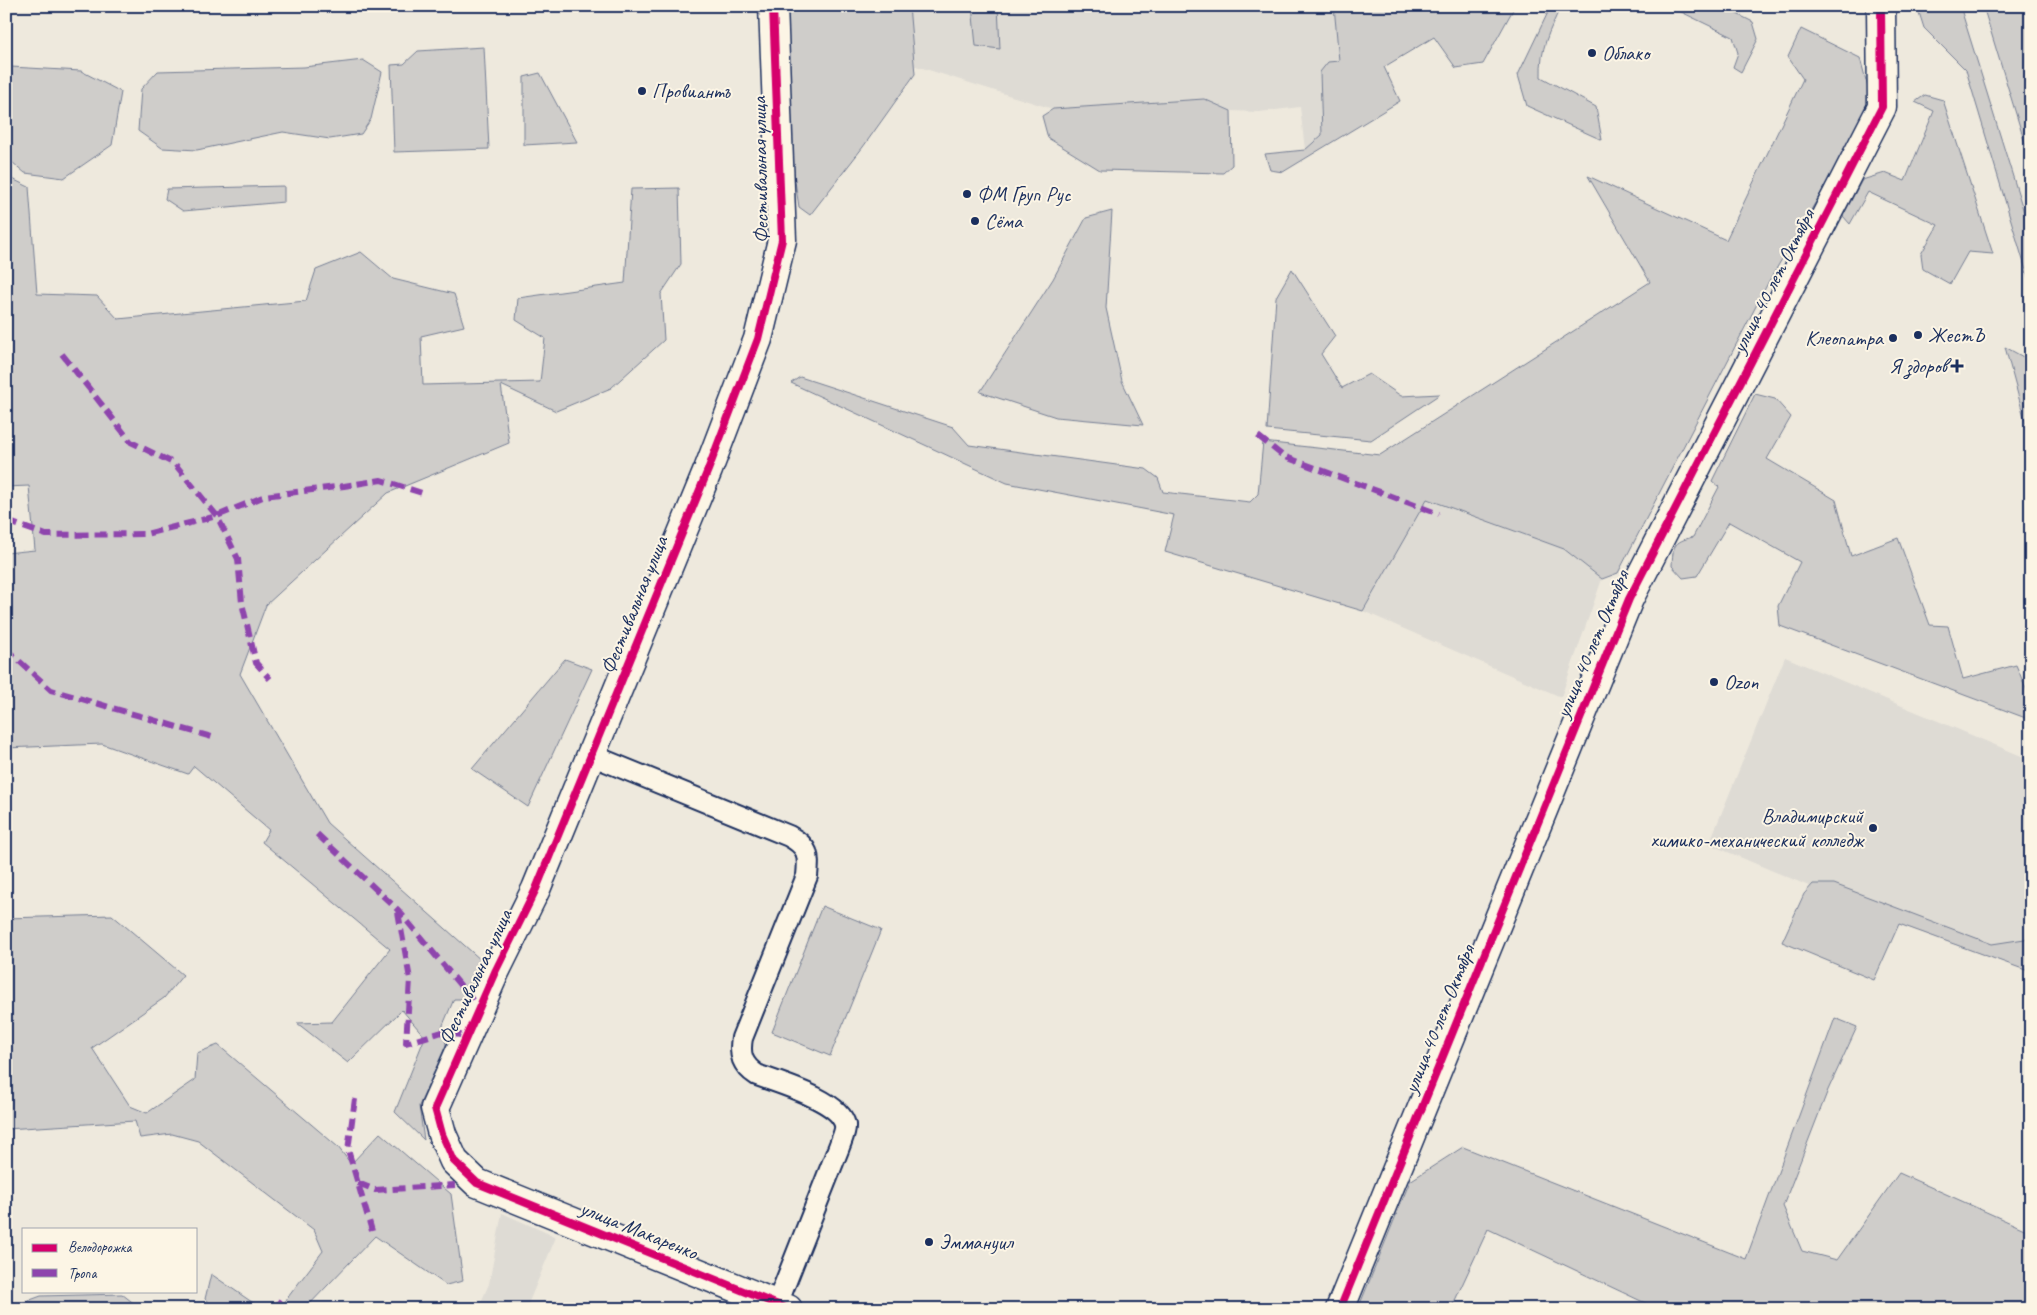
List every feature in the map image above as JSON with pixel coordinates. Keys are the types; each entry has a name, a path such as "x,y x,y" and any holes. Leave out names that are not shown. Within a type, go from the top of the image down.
{"street":[{"name":"Фестивальная улица","path":"477,1183 454,1161 442,1134 435,1108 495,972 536,889 708,470 758,338 782,240 773,6"},
{"name":"улица 40 лет Октября","path":"1340,1309 1632,592 1882,107 1881,6"},
{"name":"улица Макаренко","path":"477,1183 782,1306"}],"lane":[{"path":"591,755 789,836 801,843 809,857 807,876 742,1038 740,1050 742,1060 747,1068 757,1075 824,1102 838,1110 845,1126 782,1306"}],"shaded area":[{"path":"784,6 909,6 915,74 863,147 810,215 799,207 792,162"},
{"path":"798,6 1334,6 1339,62 1320,72 1322,135 1305,150 1300,107 1259,112 1231,111 1204,99 1053,109 897,60"},
{"path":"972,6 998,6 1000,49 976,46"},
{"path":"1334,6 1515,6 1483,64 1456,68 1434,37 1384,67 1400,101 1283,172 1270,170 1265,154 1305,150 1322,135 1320,72 1328,62 1339,61"},
{"path":"1551,6 1561,6 1549,32 1544,49 1541,77 1596,107 1602,140 1527,106 1518,75"},
{"path":"1721,6 1753,22 1758,39 1741,72 1733,67 1738,53 1733,37 1671,7"},
{"path":"1917,6 1960,6 2031,235 2031,287 1966,70 1924,28"},
{"path":"1983,6 2031,6 2031,163"},
{"path":"1801,29 1860,58 1868,88 1866,117 1769,281 1618,573 1602,579 1564,549 1427,499 1363,611 1165,552 1174,515 1007,483 791,383 800,377 953,427 969,445 1146,469 1158,478 1163,492 1250,502 1258,494 1263,442 1380,455 1650,282 1588,176 1726,240 1803,79 1788,57"},
{"path":"484,47 489,149 394,152 391,65 404,64 418,51"},
{"path":"363,60 382,72 371,119 361,134 330,139 283,132 197,150 162,148 138,131 141,89 158,71 304,67"},
{"path":"11,67 81,71 121,92 112,145 64,178 25,173 6,157 6,69"},
{"path":"540,73 577,142 524,145 524,77"},
{"path":"1925,95 1943,100 1993,254 1968,252 1950,284 1923,269 1921,254 1938,225 1868,192 1850,224 1843,216 1862,180 1885,173 1905,181 1934,111 1915,102"},
{"path":"1204,99 1231,111 1232,165 1223,173 1100,170 1048,138 1042,116 1053,109"},
{"path":"6,176 29,187 37,294 97,296 118,319 306,301 316,270 361,252 393,279 454,294 464,326 421,336 423,385 540,382 545,338 516,320 518,298 625,283 631,189 679,188 681,264 661,294 664,340 611,388 556,411 501,385 509,443 388,493 266,605 240,674 327,823 482,961 466,999 454,999 443,1025 446,1045 419,1106 424,1140 395,1112 425,1037 402,1010 348,1063 297,1023 332,1022 390,949 262,842 269,830 194,766 188,774 102,744 6,748 6,553 35,550 29,486 6,487"},
{"path":"284,186 284,202 183,211 165,199 167,189"},
{"path":"1112,211 1106,308 1122,381 1143,425 1056,417 980,392 1053,279 1086,218"},
{"path":"1292,269 1335,336 1321,354 1342,388 1369,374 1401,396 1440,394 1371,440 1267,430 1276,297"},
{"path":"2005,347 2027,359 2031,375 2030,439"},
{"path":"1755,394 1775,399 1791,417 1767,459 1836,500 1851,556 1898,538 1930,625 1948,626 1963,679 2016,665 2027,691 2031,691 2031,720 1780,626 1778,606 1800,562 1729,522 1697,576 1683,578 1672,566 1675,546 1681,541 1693,537 1719,487 1712,481"},
{"path":"1426,499 1564,549 1602,579 1561,697 1363,611"},
{"name":"Владимирский химико-механический колледж","path":"1785,657 2031,760 2031,972 1899,924 1709,844"},
{"path":"565,659 592,669 528,807 472,769"},
{"path":"1813,884 1834,884 1992,944 2031,938 2031,972 1899,924 1874,980 1782,942 1804,894"},
{"path":"822,906 881,930 830,1056 772,1032"},
{"path":"112,915 183,975 164,998 92,1048 130,1106 147,1113 195,1080 197,1053 218,1045 338,1147 351,1164 380,1133 451,1194 463,1281 446,1285 375,1236 305,1309 279,1309 323,1251 314,1230 198,1141 172,1134 140,1138 135,1121 6,1129 6,918"},
{"path":"1835,1018 1857,1027 1828,1090 1783,1206 1802,1251 1837,1260 1899,1173 2031,1232 2031,1309 1658,1309 1488,1229 1451,1309 1437,1309 1426,1304 1423,1309 1358,1309 1410,1181 1463,1147 1746,1259"},
{"path":"502,1213 556,1237 526,1309 478,1309 489,1284"},
{"path":"211,1274 262,1309 216,1309 205,1299"},
{"path":"122,1294 141,1309 6,1309 41,1296"}],"marked path":[{"path":"62,354 131,442 175,464 217,516 238,559 242,603 256,663 270,679"},
{"path":"1258,436 1283,456 1439,514"},
{"path":"7,521 46,535 146,534 217,516 265,496 381,480 422,493"},
{"path":"6,649 51,690 215,738"},
{"path":"317,834 398,910 479,1008"},
{"path":"398,912 410,979 406,1043 442,1032 466,1036"},
{"path":"355,1099 348,1150 372,1231"},
{"path":"358,1183 375,1190 455,1185"},
{"path":"276,1309 281,1300"}],"cycle path":[{"path":"773,6 782,240 758,339 708,470 536,889 495,972 435,1108 442,1134 454,1161 477,1183 788,1309"},
{"path":"1340,1309 1629,599 1882,107 1881,6"}],"place":[{"name":"Облако","path":"1592,53"},
{"name":"Провиантъ","path":"642,91"},
{"name":"ФМ Груп Рус","path":"967,194"},
{"name":"Сёма","path":"975,221"},
{"name":"ЖестЪ","path":"1918,335"},
{"name":"Клеопатра","path":"1893,338"},
{"name":"Я здоров","path":"1957,366"},
{"name":"Ozon","path":"1714,682"},
{"name":"Владимирский химико-механический колледж","path":"1873,828"},
{"name":"Эммануил","path":"929,1242"}]}
